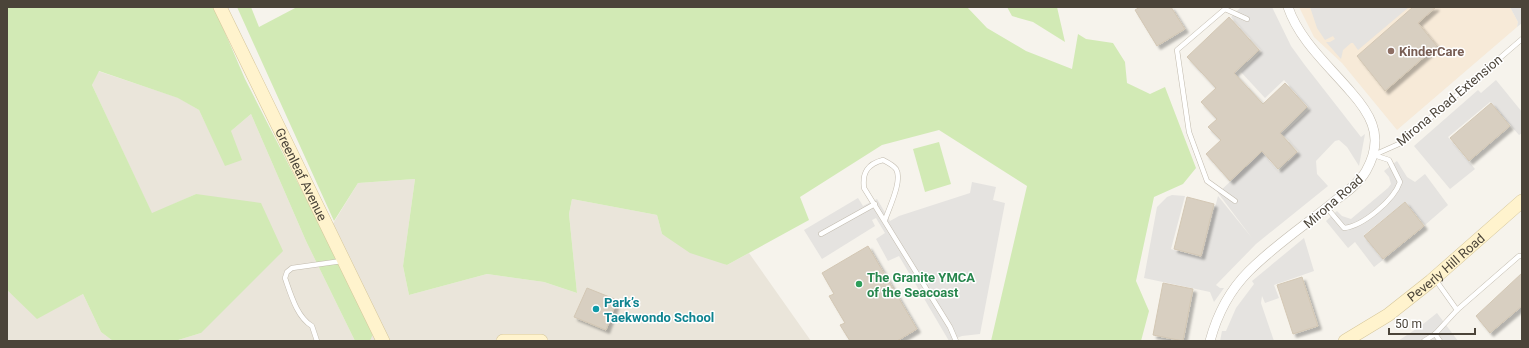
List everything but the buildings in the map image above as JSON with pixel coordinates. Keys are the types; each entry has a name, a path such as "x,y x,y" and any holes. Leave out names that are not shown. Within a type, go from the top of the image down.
{"street":[{"name":"Greenleaf Avenue","path":"220,7 383,341"},
{"name":"Mirona Road","path":"1210,341 1215,323 1225,302 1248,272 1272,250 1353,186 1366,172 1374,155 1375,140 1372,124 1366,112 1358,100 1306,39 1288,7"},
{"name":"Peverly Hill Road","path":"1345,341 1388,315 1434,278 1522,201"},
{"path":"503,341 541,341"}],"lane":[{"path":"1235,201 1207,181 1189,132 1177,50 1225,9 1247,19"},
{"name":"Mirona Road Extension","path":"1374,155 1401,143 1522,39"},
{"path":"1327,208 1344,228 1354,227 1377,211 1397,190 1400,182 1389,160 1374,155"},
{"path":"885,220 898,183 899,175 895,168 883,160 873,163 866,170 863,180 864,188 950,327 956,341"},
{"path":"820,234 875,204"},
{"path":"1424,341 1435,334 1457,310 1519,256 1522,256"},
{"path":"317,341 312,326 306,322 297,308 285,278 287,272 292,268 344,261"},
{"path":"1434,278 1457,310"},
{"path":"1435,334 1440,341"}],"shaded area":[{"path":"1241,7 1272,7 1291,46 1304,64 1361,137 1365,134 1359,166 1347,147 1339,140 1335,141 1316,161 1317,174 1328,186 1256,244 1216,285 1220,288 1224,288 1214,302 1210,292 1144,278 1157,207 1167,197 1172,195 1185,196 1171,249 1202,258 1218,196 1252,238 1218,193 1262,152 1279,172 1299,152 1283,134 1310,109 1284,80 1265,98 1241,72 1262,51 1231,17"},
{"path":"1299,7 1510,7 1518,22 1517,27 1397,130 1342,63 1314,37"},
{"path":"1310,7 1409,7 1358,50 1353,43 1351,43 1343,50 1341,59 1326,42 1330,42 1335,39 1333,36 1325,40 1317,28"},
{"path":"1510,7 1522,7 1522,23 1517,27 1518,22"},
{"path":"98,71 179,98 199,110 226,166 231,131 251,114 306,241 355,341 175,341 201,333 196,194 152,214 92,85"},
{"path":"1496,80 1522,112 1522,133 1519,135 1490,102 1448,137 1475,169 1450,189 1414,146 1478,90 1481,93"},
{"path":"1397,161 1407,177 1415,182 1425,174 1448,205 1425,225 1405,202 1364,235 1383,260 1374,267 1355,242 1348,248 1326,221 1337,211 1342,216 1351,219 1388,188 1391,184 1389,177 1384,171"},
{"path":"415,179 403,266 409,295 487,274 544,282 577,293 569,214 572,199 657,215 662,234 727,265 749,253 811,341 370,341 374,331 326,235 358,183"},
{"path":"972,182 996,187 993,200 1005,203 980,334 962,336 949,341 899,256 888,261 876,239 885,233 876,218 872,220 875,226 822,259 804,230 858,198 863,206 877,199 890,221 899,216 970,193"},
{"path":"1304,238 1314,271 1274,285 1279,298 1265,303 1262,296 1261,303 1274,341 1220,341 1222,331 1226,331 1236,308 1254,284 1252,281"},
{"path":"7,290 37,318 83,294 101,332 113,341 7,341"},
{"path":"1437,313 1458,341 1398,341 1422,325"}],"green space":[{"path":"7,7 214,7 245,79 374,332 370,341 355,341 306,241 251,114 231,131 242,160 225,166 199,110 178,98 99,71 92,85 152,213 196,194 261,203 283,251 201,333 175,341 113,341 101,332 83,294 37,319 7,290"},
{"path":"237,7 251,7 259,27 297,7 967,7 987,28 1026,51 1072,69 1078,34 1086,39 1113,43 1125,62 1127,83 1150,94 1165,87 1196,168 1183,184 1154,197 1136,281 1149,311 1141,341 991,341 1027,186 939,130 882,145 800,197 809,220 727,265 690,253 662,234 657,215 572,199 569,214 577,293 544,282 487,274 409,295 403,266 415,179 358,183 334,221"},
{"path":"1007,7 1057,7 1065,42 1033,22 1012,16"},
{"path":"939,142 951,184 925,192 913,149"}],"place":[{"name":"KinderCare","path":"1391,51"},
{"name":"The Granite YMCA of the Seacoast","path":"859,284"},
{"name":"Park’s Taekwondo School","path":"596,309"}]}
